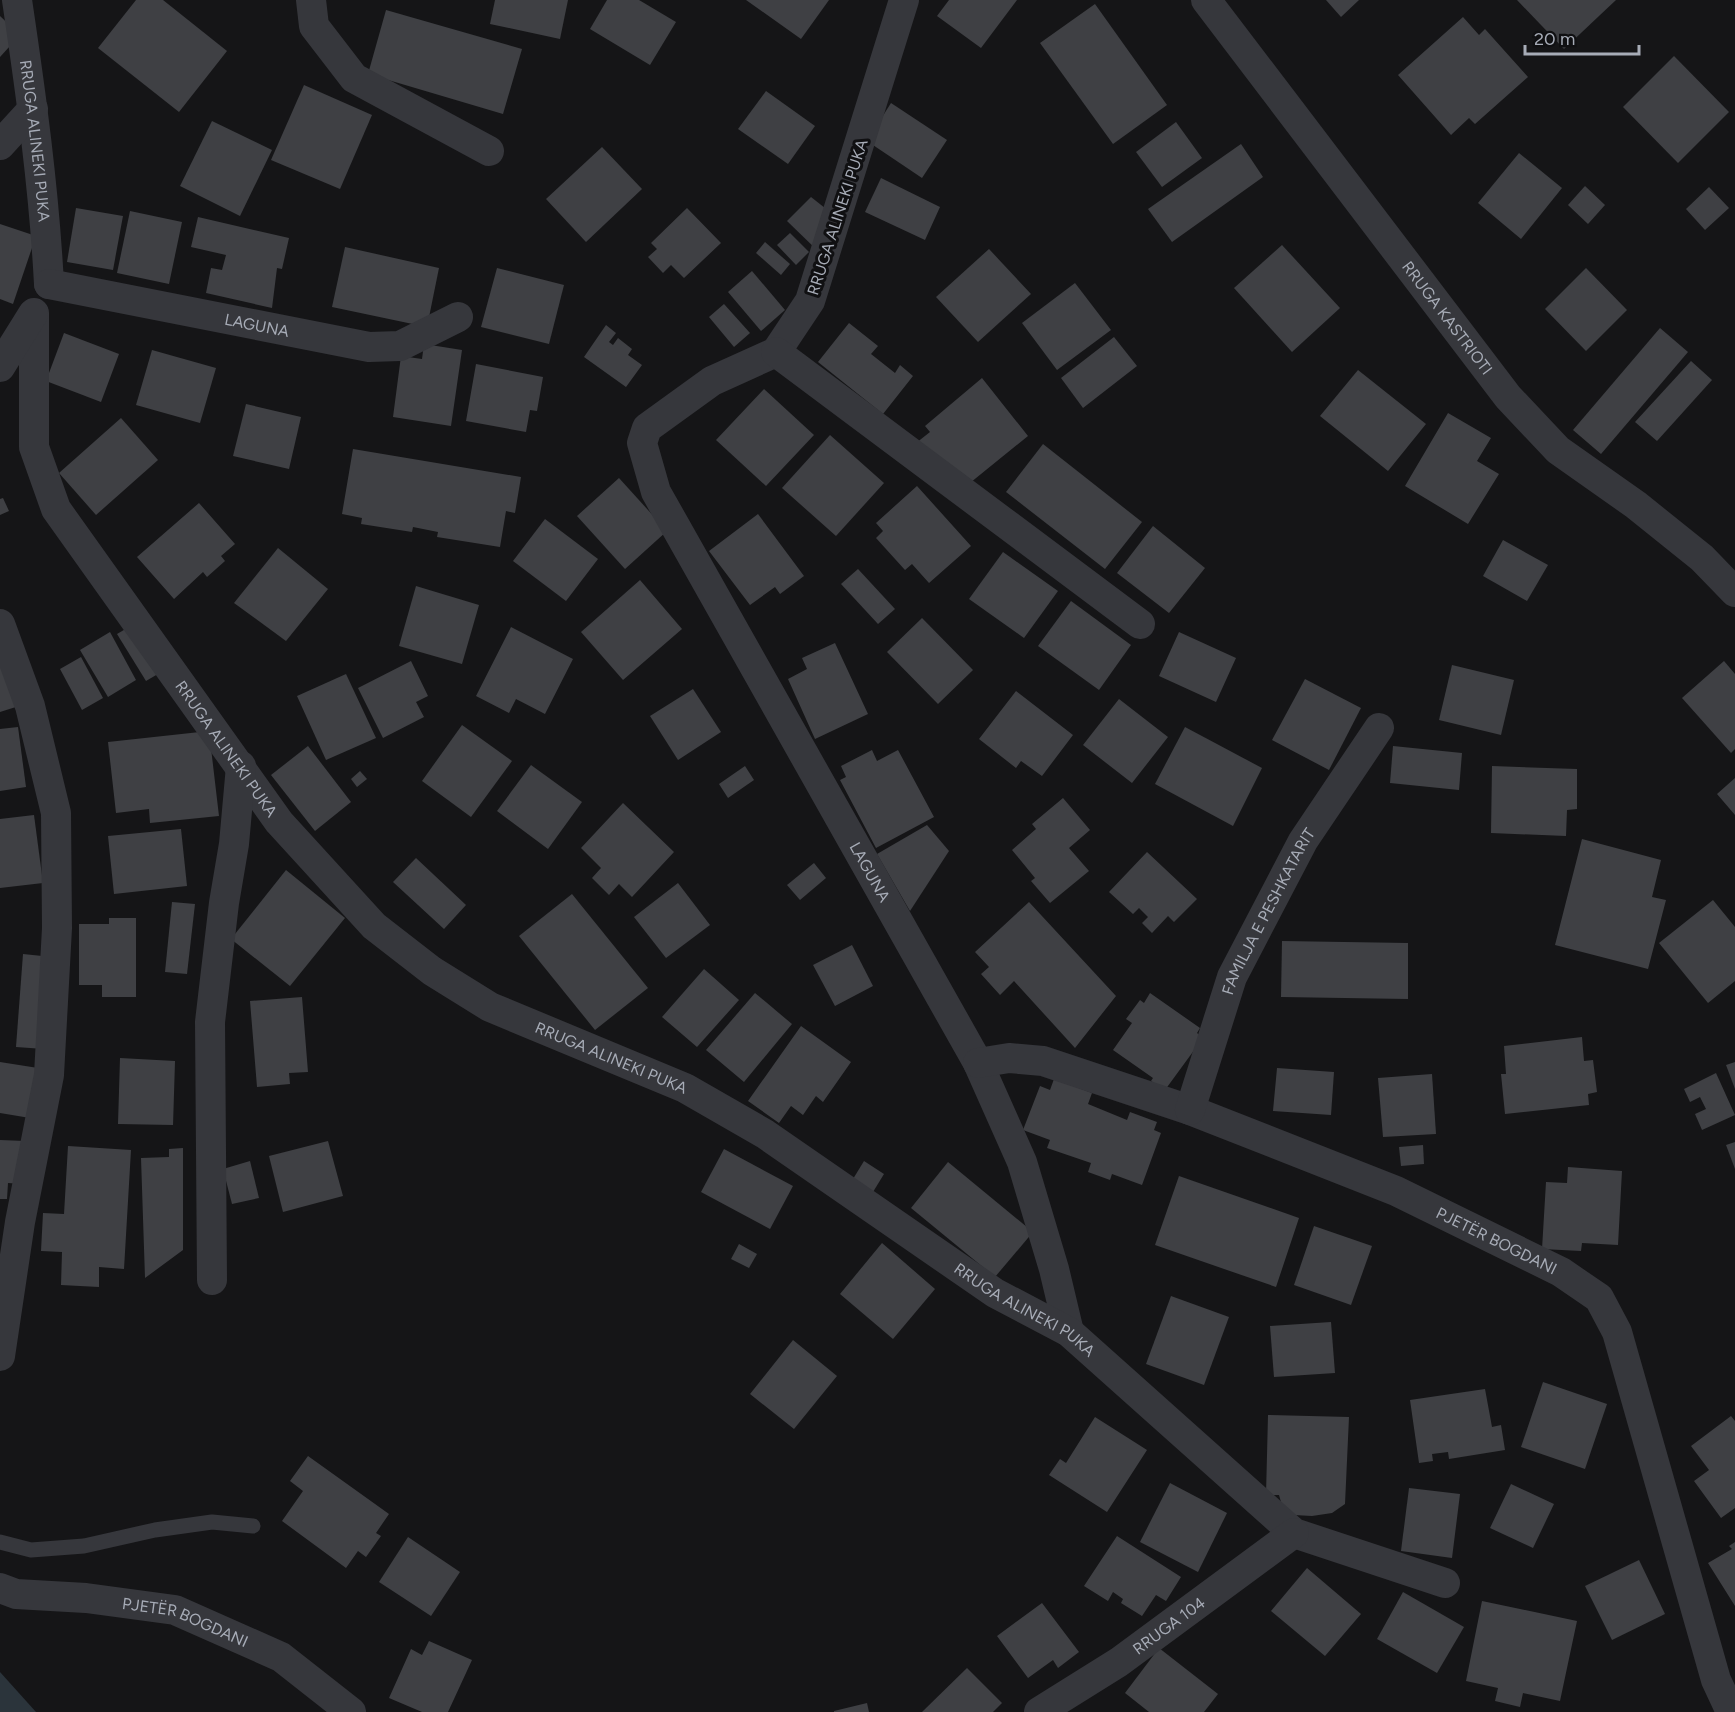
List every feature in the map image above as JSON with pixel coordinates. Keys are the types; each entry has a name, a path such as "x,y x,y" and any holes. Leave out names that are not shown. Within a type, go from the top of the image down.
{"street":[{"name":"RRUGA ALINEKI PUKA","path":"17,0 33,110 46,225 50,285"},
{"path":"312,0 314,26 354,78 489,151"},
{"name":"RRUGA ALINEKI PUKA","path":"776,352 810,301 904,0"},
{"name":"RRUGA KASTRIOTI","path":"1206,0 1508,397 1558,450 1636,505 1694,551 1735,592"},
{"path":"0,145 33,110"},
{"path":"0,368 50,285"},
{"name":"LAGUNA","path":"50,285 369,346 400,346 458,317"},
{"name":"RRUGA ALINEKI PUKA","path":"33,313 34,447 56,509 279,822 374,926 432,971 490,1007 685,1088 765,1134 995,1293 1069,1332 1294,1533 1445,1583"},
{"path":"776,352 1140,624"},
{"name":"LAGUNA","path":"776,352 712,381 647,428 642,443 656,492 978,1063 1022,1162 1054,1269 1069,1332"},
{"path":"0,624 30,706 56,813 57,928 49,1076 20,1222 0,1356"},
{"name":"FAMILJA E PESHKATARIT","path":"1190,1110 1232,977 1303,840 1379,728"},
{"path":"213,1280 210,1022 224,903 234,844 241,766"},
{"name":"PJETËR BOGDANI","path":"978,1063 1009,1058 1043,1061 1190,1110 1396,1191 1561,1272 1599,1298 1617,1332 1716,1680 1731,1712"},
{"name":"RRUGA 104","path":"1039,1712 1119,1662 1294,1533"},
{"name":"PJETËR BOGDANI","path":"0,1588 16,1594 86,1598 175,1610 281,1657 351,1712"}],"lane":[{"path":"0,1542 31,1550 84,1546 155,1530 212,1522 253,1526"}],"shaded area":[{"path":"0,1672 36,1712 0,1712"}],"building":[{"path":"136,0 163,0 227,51 179,112 98,48"},
{"path":"495,0 568,0 560,39 490,24"},
{"path":"607,0 639,0 676,22 650,65 590,29"},
{"path":"746,0 829,0 801,39"},
{"path":"949,0 1017,0 981,48 937,16"},
{"path":"1326,0 1359,0 1341,17"},
{"path":"1517,0 1616,0 1564,49"},
{"path":"1095,4 1167,105 1113,144 1040,43"},
{"path":"386,10 522,49 503,114 368,74"},
{"path":"0,16 20,35 0,57"},
{"path":"1463,17 1479,35 1485,29 1528,77 1475,124 1469,118 1451,135 1398,75"},
{"path":"1674,56 1729,112 1678,163 1623,107"},
{"path":"304,85 372,115 340,189 271,160"},
{"path":"766,91 815,126 788,164 738,129"},
{"path":"891,103 947,140 922,178 867,141"},
{"path":"212,121 272,150 240,216 180,186"},
{"path":"1176,122 1202,158 1162,187 1136,152"},
{"path":"1241,144 1263,177 1172,242 1148,209"},
{"path":"602,147 642,189 586,242 546,199"},
{"path":"1519,153 1562,188 1521,239 1478,203"},
{"path":"881,178 940,207 925,240 865,212"},
{"path":"1585,186 1605,205 1588,224 1568,205"},
{"path":"1709,187 1729,208 1705,230 1686,209"},
{"path":"811,197 830,212 820,253 787,221"},
{"path":"76,208 123,216 113,270 67,262"},
{"path":"687,208 721,243 684,278 671,265 663,273 648,257 657,249 651,243"},
{"path":"130,211 182,222 169,284 117,273"},
{"path":"198,217 289,238 282,269 277,268 272,308 206,293 211,268 222,270 226,255 191,247"},
{"path":"0,224 36,236 13,304 0,299"},
{"path":"790,233 809,252 796,265 777,245"},
{"path":"765,242 790,264 781,275 756,253"},
{"path":"1282,245 1340,308 1292,352 1234,288"},
{"path":"345,247 439,268 427,327 332,307"},
{"path":"989,249 1031,294 978,342 936,297"},
{"path":"497,268 564,285 549,344 481,327"},
{"path":"1586,268 1627,310 1586,351 1545,309"},
{"path":"752,271 785,310 761,331 728,292"},
{"path":"1075,283 1111,330 1057,370 1022,323"},
{"path":"724,304 750,333 734,347 709,317"},
{"path":"849,323 878,346 871,354 895,373 900,365 913,376 883,414 818,362"},
{"path":"606,325 616,333 609,342 613,345 618,338 632,349 628,355 642,365 626,387 584,357"},
{"path":"1660,328 1688,352 1601,454 1573,430"},
{"path":"64,333 119,354 101,402 46,381"},
{"path":"1114,337 1137,366 1083,408 1061,378"},
{"path":"424,344 462,350 451,426 393,417 401,356 422,359"},
{"path":"152,350 216,368 200,423 136,405"},
{"path":"1691,361 1712,380 1657,441 1635,422"},
{"path":"476,364 543,377 537,411 530,410 526,432 466,421"},
{"path":"1358,370 1426,424 1388,471 1320,416"},
{"path":"982,378 1028,436 965,487 911,447 930,432 925,426"},
{"path":"764,389 814,435 766,486 716,440"},
{"path":"246,404 301,417 289,469 233,456"},
{"path":"1448,413 1491,438 1477,461 1499,474 1468,524 1405,486"},
{"path":"121,418 158,460 96,515 59,473"},
{"path":"830,435 884,483 836,536 782,488"},
{"path":"1043,444 1142,522 1105,569 1006,492"},
{"path":"353,449 521,477 515,513 506,511 500,547 437,537 438,532 413,527 412,532 361,524 362,518 342,514"},
{"path":"619,478 667,531 625,569 577,516"},
{"path":"917,486 971,546 929,583 912,564 905,570 876,538 883,531 876,523"},
{"path":"3,498 9,511 0,515 0,499"},
{"path":"199,503 235,544 221,556 225,561 207,577 203,572 174,599 137,557"},
{"path":"758,514 804,576 780,594 775,587 750,605 709,551"},
{"path":"545,519 598,559 566,601 513,561"},
{"path":"1153,526 1205,568 1169,613 1117,573"},
{"path":"1503,540 1548,565 1527,601 1483,576"},
{"path":"278,548 328,589 286,641 234,603"},
{"path":"1003,552 1058,591 1024,638 969,599"},
{"path":"858,569 895,609 878,624 841,584"},
{"path":"640,580 682,629 623,680 581,632"},
{"path":"416,586 479,605 462,664 399,646"},
{"path":"1071,601 1131,645 1099,690 1038,646"},
{"path":"922,618 973,670 938,704 887,652"},
{"path":"134,624 163,671 146,681 117,634"},
{"path":"511,627 573,659 545,714 516,699 509,713 476,696"},
{"path":"110,632 136,680 108,697 80,650"},
{"path":"1179,632 1236,658 1216,702 1159,676"},
{"path":"835,643 868,714 815,739 788,679 807,669 802,658"},
{"path":"0,649 19,706 0,712"},
{"path":"81,657 103,698 82,710 60,669"},
{"path":"411,661 428,696 416,702 424,717 383,738 358,688"},
{"path":"1724,661 1735,674 1735,749 1731,753 1682,698"},
{"path":"1452,665 1514,680 1501,735 1439,720"},
{"path":"346,674 376,738 326,760 297,696"},
{"path":"1305,679 1361,708 1329,770 1272,740"},
{"path":"693,689 721,732 678,760 650,716"},
{"path":"1016,691 1073,735 1042,776 1021,761 1016,768 979,739"},
{"path":"1119,699 1168,737 1132,783 1083,745"},
{"path":"462,725 512,761 471,817 422,781"},
{"path":"18,727 26,787 0,791 0,729"},
{"path":"1185,727 1262,768 1233,826 1155,784"},
{"path":"209,731 219,816 150,823 149,809 116,813 108,742"},
{"path":"308,746 351,802 315,831 271,775"},
{"path":"1393,746 1462,753 1459,790 1390,783"},
{"path":"872,750 877,761 898,750 934,817 876,848 840,780 846,777 841,766"},
{"path":"531,765 582,802 548,849 497,811"},
{"path":"745,766 754,780 728,798 719,784"},
{"path":"1492,766 1577,769 1577,809 1567,810 1566,836 1491,833"},
{"path":"360,771 367,779 357,787 351,779"},
{"path":"1735,778 1735,815 1717,794"},
{"path":"1063,798 1090,830 1069,848 1089,871 1050,903 1031,881 1035,878 1012,850 1036,829 1032,824"},
{"path":"623,803 674,852 632,897 619,884 609,895 592,878 601,868 581,848"},
{"path":"34,815 43,883 0,888 0,819"},
{"path":"927,825 949,851 910,911 877,854"},
{"path":"181,829 187,886 114,894 108,836"},
{"path":"1582,839 1661,860 1652,897 1666,900 1648,969 1555,945"},
{"path":"1147,852 1197,899 1174,922 1168,916 1152,933 1142,923 1148,917 1139,908 1133,914 1109,892"},
{"path":"416,858 466,905 444,929 393,882"},
{"path":"814,863 826,878 800,900 787,885"},
{"path":"286,870 345,918 290,986 231,939"},
{"path":"678,883 710,925 666,958 634,917"},
{"path":"572,894 648,988 595,1030 519,936"},
{"path":"1713,900 1735,927 1735,981 1708,1003 1659,943"},
{"path":"172,902 195,904 187,974 165,972"},
{"path":"1029,902 1116,996 1075,1048 1014,981 1000,995 981,974 989,967 975,952"},
{"path":"109,918 136,918 136,997 102,997 102,985 79,985 79,924 109,924"},
{"path":"1282,941 1408,943 1408,999 1281,997"},
{"path":"852,945 873,986 835,1006 813,965"},
{"path":"23,954 52,957 44,1049 16,1047"},
{"path":"704,969 739,1000 697,1047 662,1017"},
{"path":"755,993 792,1024 744,1082 706,1050"},
{"path":"1150,993 1200,1028 1197,1033 1203,1038 1165,1090 1151,1081 1153,1078 1113,1050 1132,1023 1126,1019 1140,1000 1144,1003"},
{"path":"302,997 308,1072 289,1073 290,1084 257,1087 250,1001"},
{"path":"801,1026 851,1062 823,1102 816,1096 803,1115 791,1106 779,1123 748,1101"},
{"path":"1582,1037 1584,1061 1593,1060 1597,1092 1588,1094 1589,1105 1505,1114 1501,1074 1506,1074 1504,1046"},
{"path":"120,1058 175,1061 173,1125 118,1124"},
{"path":"0,1062 38,1068 30,1118 0,1113"},
{"path":"1735,1062 1735,1089 1726,1065"},
{"path":"1277,1068 1334,1072 1331,1115 1273,1111"},
{"path":"1716,1073 1735,1115 1702,1130 1695,1114 1706,1109 1700,1097 1690,1102 1684,1089"},
{"path":"1432,1074 1436,1134 1383,1137 1378,1078"},
{"path":"1054,1079 1092,1093 1088,1104 1127,1120 1130,1112 1157,1122 1154,1130 1161,1133 1142,1185 1112,1174 1110,1180 1088,1172 1091,1163 1047,1148 1050,1140 1023,1130 1040,1086 1050,1090"},
{"path":"0,1140 25,1141 23,1184 8,1183 7,1199 0,1199"},
{"path":"328,1141 343,1196 283,1212 269,1156"},
{"path":"1735,1142 1735,1169 1726,1145"},
{"path":"1423,1145 1424,1164 1401,1166 1399,1147"},
{"path":"68,1146 131,1150 124,1269 99,1267 99,1287 61,1285 62,1252 41,1251 43,1213 64,1214"},
{"path":"183,1148 183,1250 145,1278 141,1158 169,1157 169,1149"},
{"path":"724,1149 793,1186 770,1229 701,1192"},
{"path":"250,1161 259,1198 232,1204 223,1169"},
{"path":"864,1161 884,1174 873,1192 853,1179"},
{"path":"948,1162 1033,1232 995,1277 911,1208"},
{"path":"1568,1167 1622,1171 1618,1245 1582,1243 1581,1251 1542,1249 1546,1182 1567,1183"},
{"path":"1179,1176 1299,1218 1276,1287 1155,1245"},
{"path":"1314,1226 1372,1246 1351,1305 1294,1285"},
{"path":"882,1243 935,1289 893,1339 840,1294"},
{"path":"739,1244 757,1254 749,1268 731,1259"},
{"path":"1171,1296 1229,1317 1204,1385 1146,1364"},
{"path":"1331,1322 1335,1373 1274,1377 1270,1326"},
{"path":"793,1340 837,1376 794,1429 750,1394"},
{"path":"1543,1382 1607,1404 1585,1469 1521,1447"},
{"path":"1485,1389 1492,1427 1501,1425 1505,1450 1449,1459 1448,1452 1432,1454 1433,1461 1419,1463 1410,1400"},
{"path":"1268,1415 1349,1417 1345,1504 1332,1513 1312,1516 1294,1515 1281,1502 1279,1495 1266,1495"},
{"path":"1731,1416 1735,1421 1735,1508 1721,1518 1694,1481 1709,1470 1691,1446"},
{"path":"1095,1417 1147,1450 1107,1512 1049,1475 1060,1459 1066,1463"},
{"path":"308,1456 389,1514 376,1533 381,1536 366,1557 358,1551 346,1568 282,1521 303,1491 290,1481"},
{"path":"1170,1483 1227,1513 1198,1572 1140,1542"},
{"path":"1511,1484 1554,1504 1533,1548 1490,1528"},
{"path":"1409,1488 1460,1494 1452,1558 1401,1551"},
{"path":"1117,1536 1181,1577 1166,1601 1156,1595 1142,1616 1121,1603 1123,1599 1113,1592 1108,1601 1084,1586"},
{"path":"408,1537 460,1572 431,1616 379,1582"},
{"path":"1735,1542 1735,1606 1708,1563 1732,1549 1729,1546"},
{"path":"1639,1560 1665,1614 1612,1640 1585,1586"},
{"path":"1307,1568 1361,1614 1325,1656 1271,1611"},
{"path":"1403,1592 1464,1627 1437,1673 1377,1639"},
{"path":"1482,1601 1577,1621 1560,1701 1523,1693 1520,1707 1495,1701 1498,1688 1466,1681"},
{"path":"1042,1603 1079,1652 1058,1668 1053,1660 1028,1678 997,1636"},
{"path":"429,1641 472,1660 448,1712 422,1712 389,1698 411,1649 422,1655"},
{"path":"1159,1648 1218,1694 1204,1712 1149,1712 1125,1693"},
{"path":"967,1668 1002,1703 993,1712 922,1712"},
{"path":"867,1703 869,1712 834,1712 834,1711"}]}
